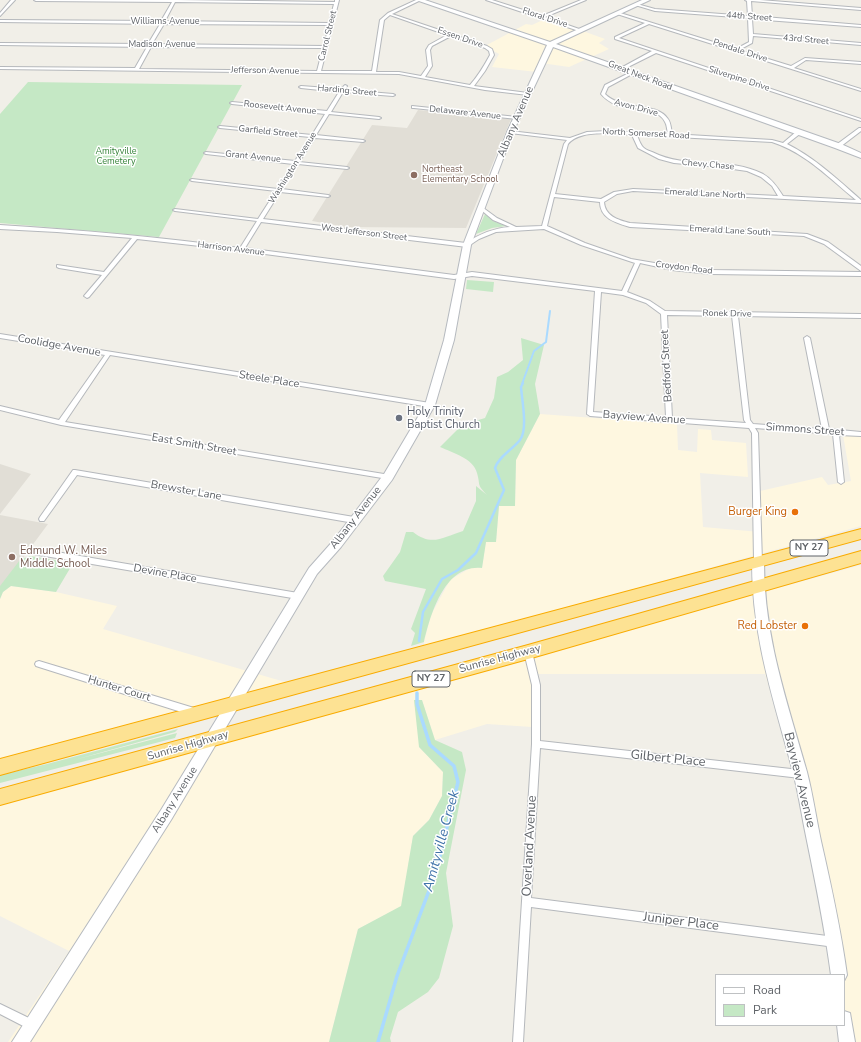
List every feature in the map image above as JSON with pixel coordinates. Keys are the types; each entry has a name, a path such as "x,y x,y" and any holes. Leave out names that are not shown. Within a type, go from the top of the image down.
{"highway":[{"name":"NY 27","path":"0,767 68,750 861,534"},
{"name":"Sunrise Highway","path":"0,797 528,652 861,557"}],"street":[{"path":"0,15 13,0"},
{"path":"36,0 336,1"},
{"path":"374,72 382,20 389,14 419,0"},
{"name":"Great Neck Road","path":"419,0 551,44 838,146 861,156"},
{"name":"Floral Drive","path":"488,0 580,30"},
{"path":"543,17 584,0"},
{"path":"551,44 647,0"},
{"path":"737,50 751,42 748,0 861,9"},
{"path":"136,70 175,1"},
{"name":"Carrol Street","path":"319,72 336,1"},
{"name":"44th Street","path":"637,4 655,10 861,26"},
{"name":"Pendale Drive","path":"618,13 861,90"},
{"name":"Essen Drive","path":"389,14 491,50 492,54 482,74 471,86"},
{"name":"Williams Avenue","path":"0,21 331,24"},
{"name":"Silverpine Drive","path":"648,23 616,38 861,120"},
{"path":"423,76 430,68 432,63 428,50 431,44 450,35"},
{"name":"43rd Street","path":"750,35 861,44"},
{"name":"Madison Avenue","path":"0,44 325,47"},
{"name":"Albany Avenue","path":"20,1042 213,738 314,571 388,478 430,405 449,340 467,245 510,132 551,44"},
{"path":"621,69 656,51"},
{"path":"791,68 806,59 861,63"},
{"name":"Jefferson Avenue","path":"0,68 407,73 471,86 528,94"},
{"name":"Avon Drive","path":"632,73 606,86 603,94 610,101 617,104 659,113 667,120 670,135"},
{"name":"Harding Street","path":"301,87 343,88 393,95"},
{"name":"Washington Avenue","path":"241,250 343,88"},
{"name":"Roosevelt Avenue","path":"232,103 379,118"},
{"name":"Delaware Avenue","path":"414,107 517,118"},
{"name":"Garfield Street","path":"220,127 363,142"},
{"path":"838,146 861,129"},
{"name":"North Somerset Road","path":"510,132 570,139 587,133 597,132 758,140 784,144 803,154 861,202"},
{"path":"784,144 799,132"},
{"name":"Chevy Chase","path":"634,134 640,147 665,160 724,166 755,173 770,181 778,189 782,198"},
{"path":"544,227 566,144 570,139"},
{"name":"Grant Avenue","path":"206,152 347,168"},
{"path":"192,180 328,196"},
{"name":"Emerald Lane North","path":"602,201 616,193 633,190 861,202"},
{"path":"552,195 602,201"},
{"name":"Emerald Lane South","path":"602,201 606,214 616,221 630,225 790,234 817,239 835,248 861,269"},
{"name":"Croydon Road","path":"482,208 495,219 514,228"},
{"path":"175,210 260,220"},
{"name":"West Jefferson Street","path":"260,220 467,245"},
{"name":"Harrison Avenue","path":"0,227 65,230 241,250 454,277 462,275"},
{"name":"Croydon Road","path":"467,245 480,235 492,230 544,227 552,229 583,244 638,262 711,272 861,274"},
{"path":"87,296 136,238"},
{"path":"624,292 638,262"},
{"path":"59,266 106,274"},
{"path":"462,275 472,274 624,292 648,302 664,313"},
{"name":"Bayview Avenue","path":"598,289 590,414 750,426"},
{"name":"Bedford Street","path":"664,313 669,420"},
{"name":"Ronek Drive","path":"664,313 861,316"},
{"path":"734,314 747,420 755,433 758,562"},
{"name":"Coolidge Avenue","path":"0,336 108,354 61,423"},
{"path":"807,338 826,431"},
{"name":"Steele Place","path":"108,354 430,405"},
{"name":"East Smith Street","path":"0,408 61,423 388,478"},
{"name":"Simmons Street","path":"750,426 861,434"},
{"path":"836,432 841,482"},
{"name":"Brewster Lane","path":"42,520 75,472 354,520"},
{"name":"Devine Place","path":"33,552 298,596"},
{"name":"Bayview Avenue","path":"758,562 757,586 778,700 800,774 835,942 839,974"},
{"name":"Overland Avenue","path":"518,1042 536,744 536,685 528,652"},
{"name":"Hunter Court","path":"39,664 200,714"},
{"name":"Gilbert Place","path":"536,744 800,774"},
{"name":"Juniper Place","path":"527,902 835,942"},
{"path":"0,1009 31,1025"},
{"path":"845,1026 846,1042"}],"shaded area":[{"path":"547,18 605,39 599,43 609,49 569,67 541,63 537,72 492,67 499,54 485,46 526,24 532,25"},
{"name":"Northeast Elementary School","path":"418,110 511,119 466,228 347,227 312,221 372,125 407,128"},
{"path":"540,414 677,424 678,450 697,452 698,429 711,430 712,440 746,443 748,477 700,473 703,527 760,532 760,491 822,477 828,485 851,481 843,435 861,437 861,526 424,647 431,615 450,580 472,567 482,568 486,541 496,542 499,506 515,506 516,460"},
{"path":"0,464 31,474 0,514"},
{"name":"Edmund W. Miles Middle School","path":"0,515 48,524 0,589"},
{"path":"861,565 861,1042 842,1042 845,1026 845,974 844,974 796,770 765,674 531,674 532,727 487,724 435,740 422,700 419,747 443,772 442,796 429,820 413,836 402,906 358,929 329,1042 8,1042 69,951 0,916 0,802 118,771"},
{"path":"11,586 56,592 117,606 103,629 285,682 0,760 0,599 3,592"}],"green space":[{"name":"Amityville Cemetery","path":"28,82 242,85 159,237 0,223 0,114"},
{"path":"485,214 493,221 506,226 492,228 476,234"},
{"path":"467,280 494,282 493,292 466,289"},
{"path":"521,338 544,345 535,384 540,414 516,460 515,506 499,506 496,542 486,542 482,568 469,569 458,574 449,582 436,605 424,642 411,646 415,633 411,629 426,589 385,581 383,576 400,552 406,532 413,532 420,537 432,540 463,531 476,501 476,486 487,495 480,486 477,473 471,463 462,457 440,447 462,425 485,418 494,398 497,377 508,372 523,360"},
{"path":"30,556 61,561 72,565 56,592 11,586 3,592 0,599 0,586 20,560"},
{"path":"414,700 422,700 435,740 462,752 466,770 446,873 453,926 439,978 428,992 398,1012 390,1038 391,1042 329,1042 358,929 401,906 413,836 429,820 442,796 443,772 419,747"},
{"path":"178,729 175,732 74,760 177,733 175,738 0,783 0,775"}],"waterway":[{"name":"Amityville Creek","path":"522,384 534,351 546,342 550,311"},
{"name":"Amityville Creek","path":"419,641 423,612 442,579 458,570 476,553 504,490 495,468 499,460 520,440 524,429 521,387 523,383"},
{"name":"Amityville Creek","path":"378,1042 397,976 436,872 458,782 454,766 430,745 417,704 417,693"}],"place":[{"name":"Northeast Elementary School","path":"414,175"},
{"name":"Holy Trinity Baptist Church","path":"399,418"},
{"name":"Burger King","path":"795,512"},
{"name":"Edmund W. Miles Middle School","path":"12,557"},
{"name":"Red Lobster","path":"805,626"}]}
